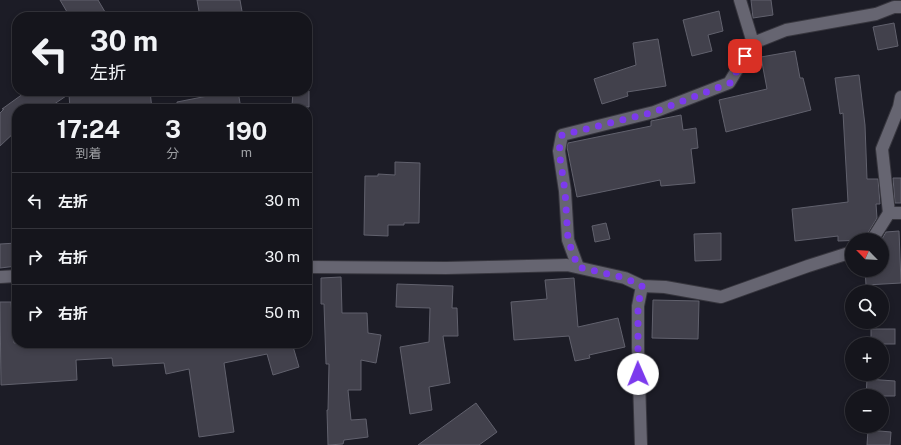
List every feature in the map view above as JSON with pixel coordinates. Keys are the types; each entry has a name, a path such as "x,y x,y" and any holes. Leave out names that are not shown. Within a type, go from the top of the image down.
{"street":[{"path":"740,0 753,42"},
{"path":"578,267 568,240 565,191 559,151 562,135 654,112 730,83 753,42 786,30 876,14 894,7 901,7"},
{"path":"878,233 895,213 882,149 899,107 901,96"},
{"path":"312,267 446,268 567,265 625,278 642,286 665,287 721,297 845,254"},
{"path":"0,277 12,276"},
{"path":"641,445 638,306 642,286"}],"building":[{"path":"60,0 98,0 105,12 67,12"},
{"path":"197,0 240,0 242,12 199,12"},
{"path":"751,0 771,0 773,15 753,18"},
{"path":"719,11 723,31 708,35 712,51 692,56 683,20"},
{"path":"894,23 898,46 878,50 873,27"},
{"path":"658,39 666,86 627,92 628,96 602,104 594,79 636,65 633,43"},
{"path":"795,51 800,78 803,78 811,110 726,132 719,100 767,89 761,57"},
{"path":"859,75 865,125 867,179 878,179 880,204 876,204 877,218 868,233 845,233 845,241 838,241 838,236 795,241 792,209 848,202 843,113 840,114 835,78"},
{"path":"20,96 66,96 54,104 12,104 12,135 0,146 0,113 4,109 2,109"},
{"path":"69,96 151,96 151,104 70,104"},
{"path":"208,96 239,96 240,104 177,104 177,102"},
{"path":"293,96 309,96 309,104 292,104"},
{"path":"681,115 683,130 696,128 698,148 691,149 695,183 661,186 660,180 577,197 567,147 568,143 651,126 651,121"},
{"path":"395,162 420,163 419,223 388,225 388,236 364,235 365,176 378,176 378,174 395,175"},
{"path":"893,178 901,178 901,203 895,203"},
{"path":"606,223 610,239 595,242 592,226"},
{"path":"899,231 901,283 866,285 865,277 889,277 889,233 886,232"},
{"path":"721,233 721,260 695,261 694,234"},
{"path":"12,243 12,267 0,268 0,244"},
{"path":"341,277 342,313 367,313 368,333 381,335 376,363 361,360 361,390 348,390 351,420 366,419 368,437 344,440 343,444 328,445 327,410 329,364 326,364 324,304 321,304 321,278"},
{"path":"574,278 578,327 618,318 625,347 589,355 590,358 575,361 569,336 514,340 511,302 547,299 545,280"},
{"path":"397,284 453,286 452,308 457,308 458,336 443,336 450,383 429,387 432,410 410,414 400,347 429,342 430,308 396,307"},
{"path":"653,300 699,301 698,339 652,338"},
{"path":"0,302 11,302 12,348 293,348 299,367 273,375 267,354 224,363 234,432 199,437 189,369 166,374 164,363 113,366 112,358 76,360 77,380 1,385"},
{"path":"871,329 895,329 895,344 889,344 889,337 871,337"},
{"path":"867,381 895,381 895,396 889,396 889,389 866,389"},
{"path":"476,403 497,432 479,445 418,445"},
{"path":"891,432 890,445 867,445 868,433"}],"route":[{"path":"638,374 638,306 642,286 625,278 578,267 568,240 565,191 559,151 562,135 654,112 730,83 745,56"}]}
